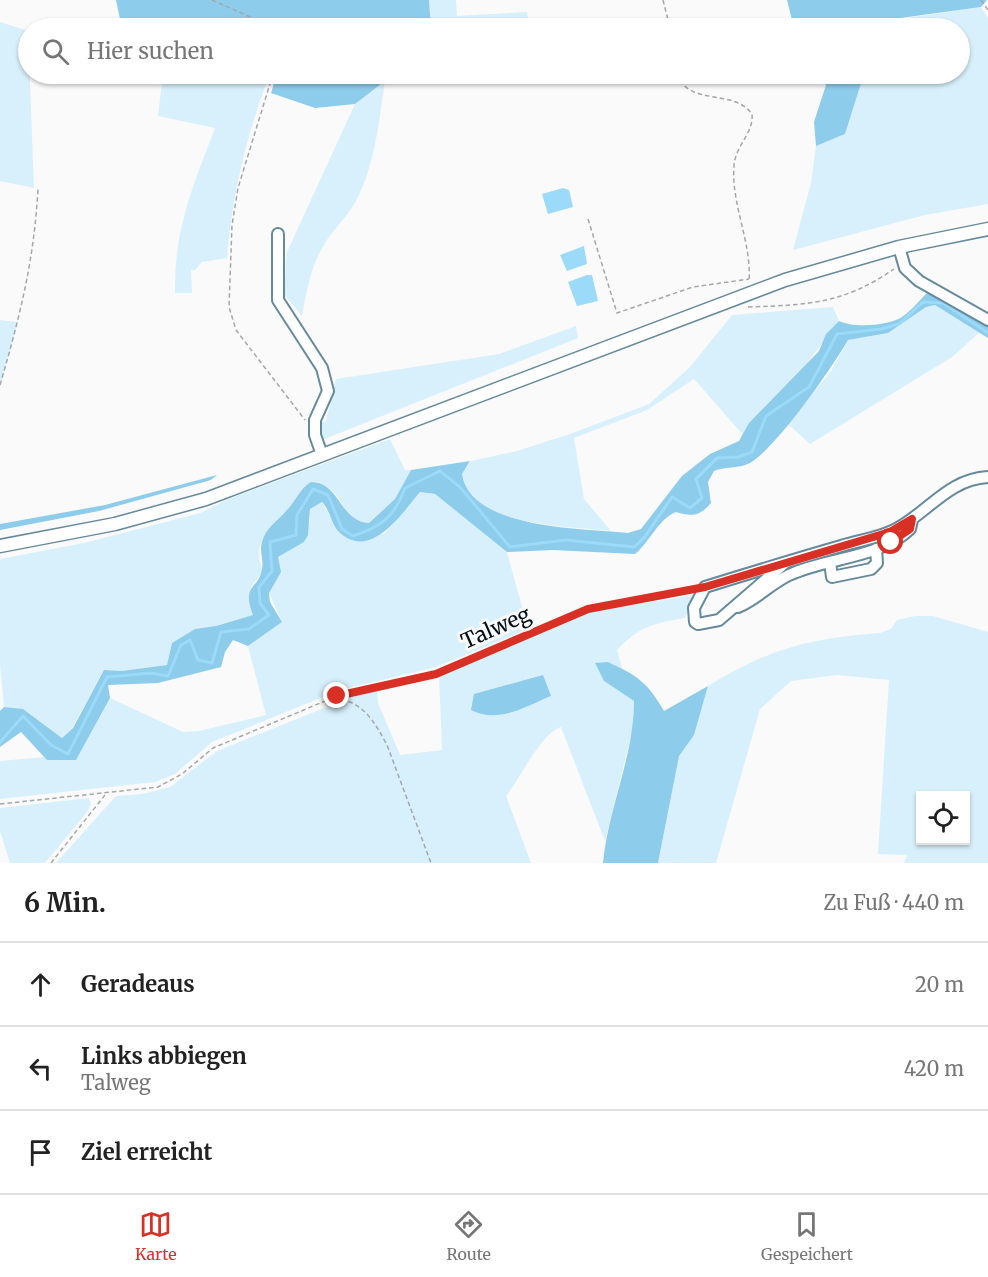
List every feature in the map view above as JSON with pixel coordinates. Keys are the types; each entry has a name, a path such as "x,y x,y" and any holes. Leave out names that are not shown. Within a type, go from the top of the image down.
{"main road":[{"path":"0,546 115,524 206,499 747,293 820,268 899,247 988,229"}],"street":[{"path":"278,234 278,300 322,368 328,391 315,420 315,435 322,455"},
{"path":"899,247 902,264 919,281 988,320"},
{"path":"912,519 906,532 876,549 792,574 767,588 752,601 708,624 695,622 694,608 705,587 890,532 912,519 945,492 964,482 988,477"},
{"path":"830,562 832,577 871,569 878,563 876,549"},
{"path":"731,610 785,563"}],"path":[{"path":"212,0 252,18"},
{"path":"663,0 668,18"},
{"path":"981,0 988,10"},
{"path":"270,84 238,188 232,225 229,307 236,330 314,429 315,435"},
{"path":"684,84 688,90 708,97 737,102 752,114 750,129 736,153 734,163 750,279 747,293 748,307 821,302 866,288 902,264"},
{"path":"0,385 23,307 34,239 38,189"},
{"path":"588,219 617,313 693,287 750,279"},
{"name":"Talweg","path":"0,804 158,788 182,774 213,748 333,698 361,689 436,674 588,609 705,587"},
{"path":"333,698 347,699 359,705 378,728 387,745 431,863"},
{"path":"51,863 97,808 105,794"}],"shaded area":[{"path":"116,0 429,0 430,18 120,18"},
{"path":"429,0 456,0 457,16 527,12 528,18 430,18"},
{"path":"787,0 987,0 981,7 900,18 792,18"},
{"path":"981,7 988,18 988,204 925,215 793,250 811,183 816,146 845,134 861,84 970,84 970,18 907,18"},
{"path":"0,22 18,28 18,84 30,84 34,188 0,181"},
{"path":"162,84 266,84 242,164 229,234 227,258 202,262 195,270 191,270 192,293 175,293 178,248 186,208 215,128 158,116"},
{"path":"274,84 381,84 355,104 315,108 271,93"},
{"path":"381,84 385,84 368,173 356,201 329,237 317,258 302,316 284,294 287,252 355,104"},
{"path":"861,84 845,134 816,146 814,122 826,85"},
{"path":"563,188 569,190 573,207 548,214 542,194"},
{"path":"584,246 587,264 567,271 560,255"},
{"path":"592,275 598,301 577,306 568,282"},
{"path":"927,293 962,308 988,327 988,338 935,305 926,307 888,333 848,340 803,406 774,441 746,465 714,471 708,482 711,503 699,513 687,515 676,512 670,515 635,554 553,550 507,552 435,494 420,492 395,522 373,538 362,541 350,539 338,531 322,502 310,509 308,535 304,542 278,557 281,572 269,593 270,602 282,622 248,646 233,640 225,652 221,667 158,683 108,685 110,698 76,760 47,760 21,732 0,747 0,711 4,707 23,709 62,738 73,728 104,670 122,671 167,665 172,643 195,629 216,626 253,615 249,597 262,569 261,549 264,537 303,488 311,482 328,488 351,516 369,523 395,499 411,470 470,461 462,474 470,492 485,506 507,516 532,523 628,533 641,529 682,476 710,454 739,441 749,423 819,351 826,334 839,321 861,325 896,320 909,312"},
{"path":"935,305 980,332 952,357 810,444 788,424 831,371 848,340 888,333 926,307"},
{"path":"833,307 839,321 798,375 749,423 744,436 694,379 647,410 574,438 584,499 611,531 524,521 483,505 469,492 462,474 471,461 517,451 573,433 649,404 689,368 732,315"},
{"path":"0,320 18,322 0,385"},
{"path":"576,326 578,338 322,440 318,432 319,423 326,421 336,379 499,354"},
{"path":"390,439 405,470 411,470 395,499 369,523 354,519 349,515 335,494 327,487 317,482 303,488 262,541 259,553 262,570 251,586 253,615 216,626 195,629 172,643 167,665 122,671 104,670 72,728 62,738 23,709 4,707 0,663 0,559 84,543 200,513 226,500"},
{"path":"217,475 211,480 99,511 0,530 0,524 105,505"},
{"path":"420,492 435,494 507,552 528,629 436,667 340,690 212,742 175,774 155,782 0,799 0,761 45,757 47,760 76,760 110,698 183,732 199,731 266,715 248,646 282,622 269,593 278,557 304,542 310,521 310,509 322,502 337,530 384,534"},
{"path":"694,595 685,618 640,630 617,650 622,668 608,662 604,681 634,701 633,727 605,841 561,727 553,731 538,747 506,796 531,863 56,863 116,796 143,794 170,787 217,751 359,694 377,690 378,703 400,755 442,750 439,676 589,612","holes":["542,675 551,696 510,713"]},
{"path":"915,616 933,616 988,632 988,863 904,863 907,855 878,854 889,680 837,675 791,681 760,709 716,863 658,863 679,755 694,735 708,686 770,654 811,642 880,633 891,629 897,620"},
{"path":"608,662 641,681 653,693 664,711 708,686 694,735 679,756 658,863 603,863 610,822 630,742 634,701 604,681 595,663"},
{"path":"543,675 551,696 501,715 481,714 471,710 474,694"},
{"path":"89,798 91,804 87,812 45,863 10,863 0,831 0,808"}],"waterway":[{"path":"0,742 23,716 51,745 68,754 107,677 151,673 168,676 181,645 190,640 198,660 212,663 221,632 249,629 269,615 260,603 259,587 272,571 270,542 296,535 297,515 313,489 328,495 342,529 353,536 386,519 392,513 405,488 440,471 460,487 510,547 565,540 634,547 644,538 672,497 690,508 702,498 696,479 717,458 738,457 752,452 766,416 809,387 837,334 881,329 899,324 923,302 943,303 988,333"}],"route":[{"path":"337,696 436,674 588,609 705,587 890,532 912,519 910,529 891,542"}]}
